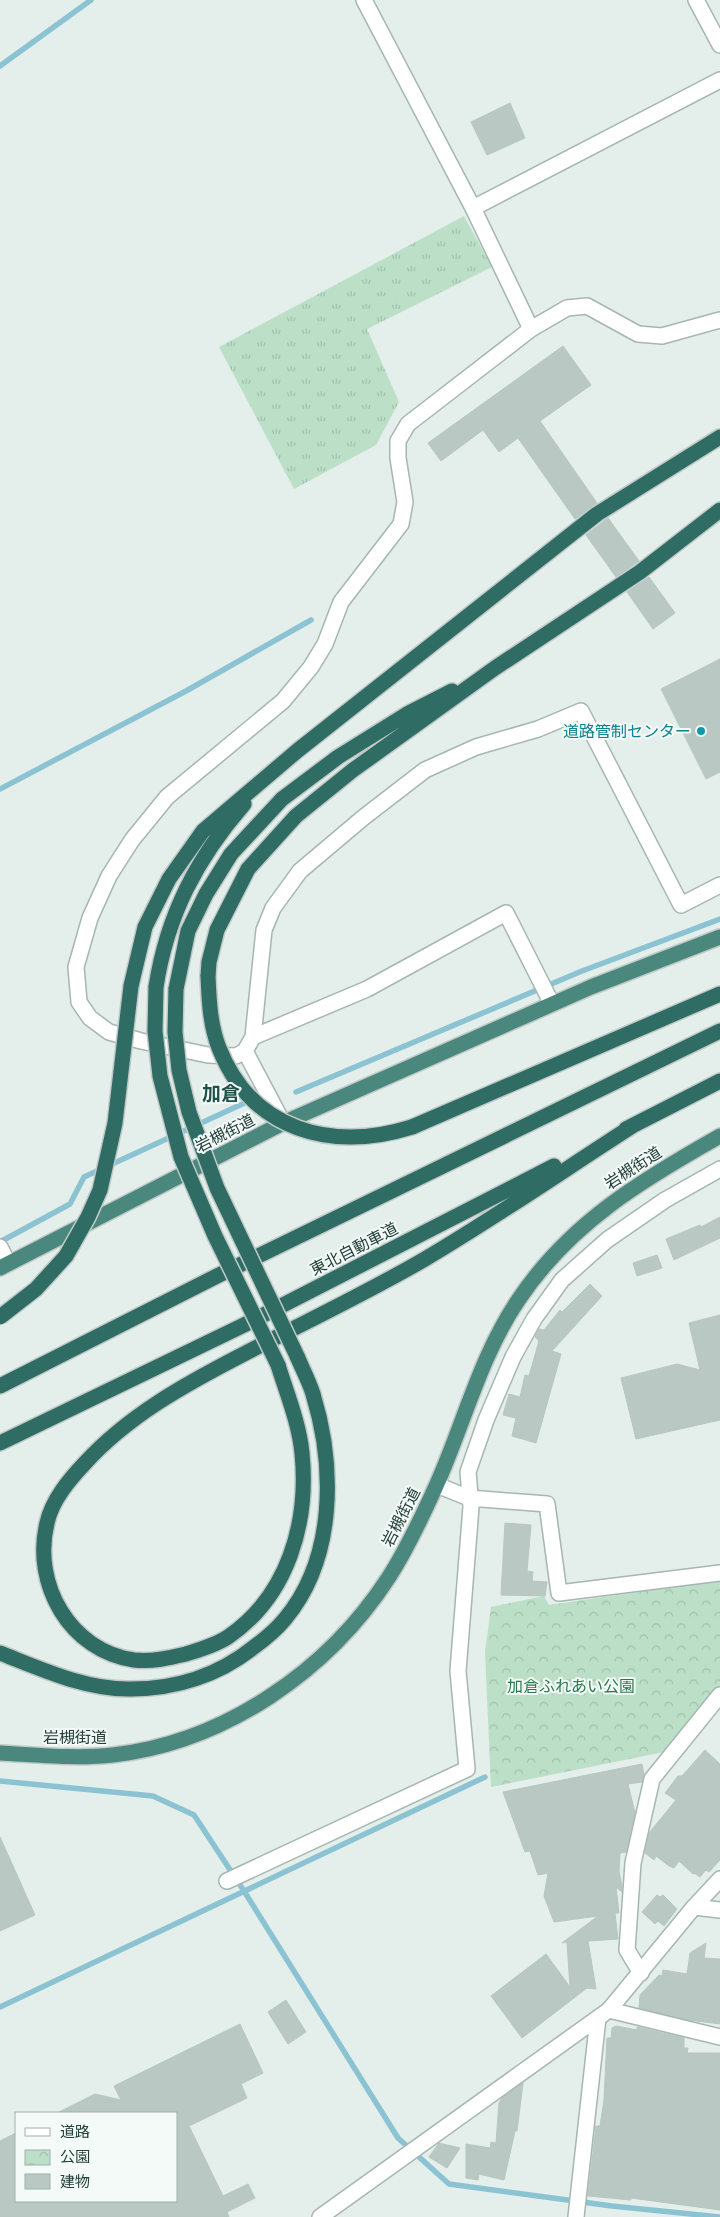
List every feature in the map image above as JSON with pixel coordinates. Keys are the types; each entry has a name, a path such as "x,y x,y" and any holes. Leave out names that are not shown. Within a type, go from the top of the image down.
{"highway":[{"path":"0,1317 36,1289 66,1256 88,1217 100,1190 115,1123 131,986 145,927 169,879 203,831 296,750 597,514 720,437"},
{"path":"720,510 640,572 496,668 353,770 296,816 248,869 217,930 209,962 208,976 209,1004 218,1047 234,1078 260,1106 294,1128 315,1134 354,1138 412,1127 720,994"},
{"path":"0,1652 50,1673 92,1685 130,1689 167,1686 210,1675 239,1659 285,1619 301,1594 313,1568 325,1527 328,1496 324,1445 313,1394 297,1356 217,1188 189,1112 179,1070 175,1032 176,989 188,931 206,894 231,854 282,799 338,757 407,714 496,668"},
{"path":"272,772 210,848 181,896 166,942 156,987 155,1031 160,1076 181,1157 215,1236 278,1366 293,1410 302,1452 303,1495 296,1544 279,1584 255,1616 225,1639 193,1652 166,1659 134,1660 112,1654 92,1644 65,1621 47,1583 43,1549 47,1522 64,1488 84,1463 112,1436 177,1389 424,1260 634,1125"},
{"name":"岩槻街道","path":"4,1265 283,1122 591,987 720,937"},
{"path":"0,1386 217,1276 720,1031"},
{"name":"東北自動車道","path":"0,1443 244,1325 720,1081"},
{"name":"岩槻街道","path":"0,1753 71,1757 114,1754 157,1746 199,1733 234,1718 304,1673 336,1644 361,1614 393,1569 437,1485 486,1358 519,1299 539,1273 577,1232 607,1206 657,1171 720,1136"}],"street":[{"path":"364,0 473,208 531,329"},
{"path":"696,0 720,45"},
{"path":"473,208 720,80"},
{"path":"720,320 662,336 638,334 587,306 567,308 531,329 408,424 398,441 398,458 405,502 401,524 341,602 325,644 311,668 283,701 168,797 132,840 109,876 90,918 76,968 78,1002 90,1018 109,1032 141,1041 208,1055 236,1056 245,1051 253,1037 264,930 273,908 300,871 364,817 425,770 476,747 538,729 581,711 680,905 720,885"},
{"path":"253,1037 367,989 506,913 552,1004"},
{"path":"245,1051 283,1122"},
{"path":"227,1881 467,1769 458,1671 471,1507 468,1472 486,1420 513,1357 534,1319 562,1280 607,1240 665,1200 720,1169"},
{"path":"0,1247 4,1265"},
{"path":"437,1485 469,1498 547,1504 559,1593 720,1573"},
{"path":"640,1973 627,1950 632,1863 652,1780 720,1695"},
{"path":"320,2217 603,2014 720,1879"},
{"path":"694,1907 720,1910"},
{"path":"603,2014 720,2037"},
{"path":"576,2217 603,2014"}],"green space":[{"path":"464,216 492,267 367,329 399,402 376,445 294,489 219,347"},
{"name":"加倉ふれあい公園","path":"720,1580 720,1689 696,1719 664,1752 491,1787 485,1652 491,1607 544,1596 549,1605"}],"building":[{"path":"510,103 525,138 487,155 471,122"},
{"path":"563,346 591,385 540,421 597,503 575,519 518,438 499,452 483,430 441,461 428,443"},
{"path":"608,518 639,561 616,577 586,535"},
{"path":"649,577 675,613 653,629 627,592"},
{"name":"道路管制センター","path":"720,659 720,772 706,779 661,689"},
{"path":"720,1217 720,1238 674,1260 666,1239 700,1225 701,1227"},
{"path":"657,1255 662,1268 637,1276 633,1263"},
{"path":"590,1284 602,1296 552,1351 561,1354 536,1443 512,1436 516,1418 503,1415 509,1394 520,1397 525,1375 529,1376 539,1341 535,1337 539,1329 544,1330 560,1310 562,1312"},
{"path":"720,1315 720,1420 636,1439 621,1378 677,1364 700,1370 689,1323"},
{"path":"505,1523 531,1525 527,1571 533,1572 532,1581 547,1582 545,1596 501,1595"},
{"path":"705,1750 720,1764 720,1860 709,1872 706,1870 700,1877 693,1874 679,1861 674,1868 656,1856 654,1860 645,1853 649,1833 676,1800 665,1793 678,1776 682,1776"},
{"path":"642,1764 644,1775 642,1782 628,1784 635,1813 626,1852 620,1853 619,1871 622,1892 616,1887 619,1913 615,1913 618,1939 588,1941 596,1989 587,1988 522,2038 491,1996 546,1954 570,1987 567,1942 562,1943 598,1916 554,1922 544,1896 548,1873 538,1875 530,1851 525,1852 503,1792"},
{"path":"0,1837 35,1915 0,1931"},
{"path":"657,1895 660,1897 663,1895 677,1909 664,1926 658,1921 655,1924 642,1912"},
{"path":"706,1943 704,1958 720,1959 720,2024 688,2020 639,2008 640,1995 659,1975 662,1976 663,1970 687,1974 690,1953"},
{"path":"286,2000 306,2032 288,2044 268,2012"},
{"path":"240,2024 263,2073 241,2084 247,2098 189,2126 223,2196 248,2184 255,2198 227,2212 229,2217 0,2217 0,2141 15,2134 15,2202 178,2202 178,2112 59,2112 95,2094 121,2100 114,2086"},
{"path":"616,2026 637,2030 637,2027 684,2038 684,2048 688,2048 687,2053 720,2053 720,2210 631,2198 631,2200 588,2196 596,2126 600,2126 604,2100 607,2038 611,2038 612,2028"},
{"path":"523,2083 517,2131 515,2131 504,2180 479,2174 478,2180 466,2178 466,2144 490,2148 491,2142 496,2143 499,2103 502,2098"},
{"path":"439,2143 460,2148 447,2168 429,2157"}],"waterway":[{"path":"0,66 91,0"},
{"path":"0,789 186,691 311,620"},
{"path":"296,1092 582,971 720,919"},
{"path":"0,1242 70,1204 84,1177 251,1100"},
{"path":"0,2007 485,1777"},
{"path":"0,1781 153,1796 194,1815 244,1891 398,2138 449,2184 612,2206 720,2217"}],"place":[{"name":"道路管制センター","path":"701,731"}],"district":[{"name":"加倉","path":"221,1093"}]}
